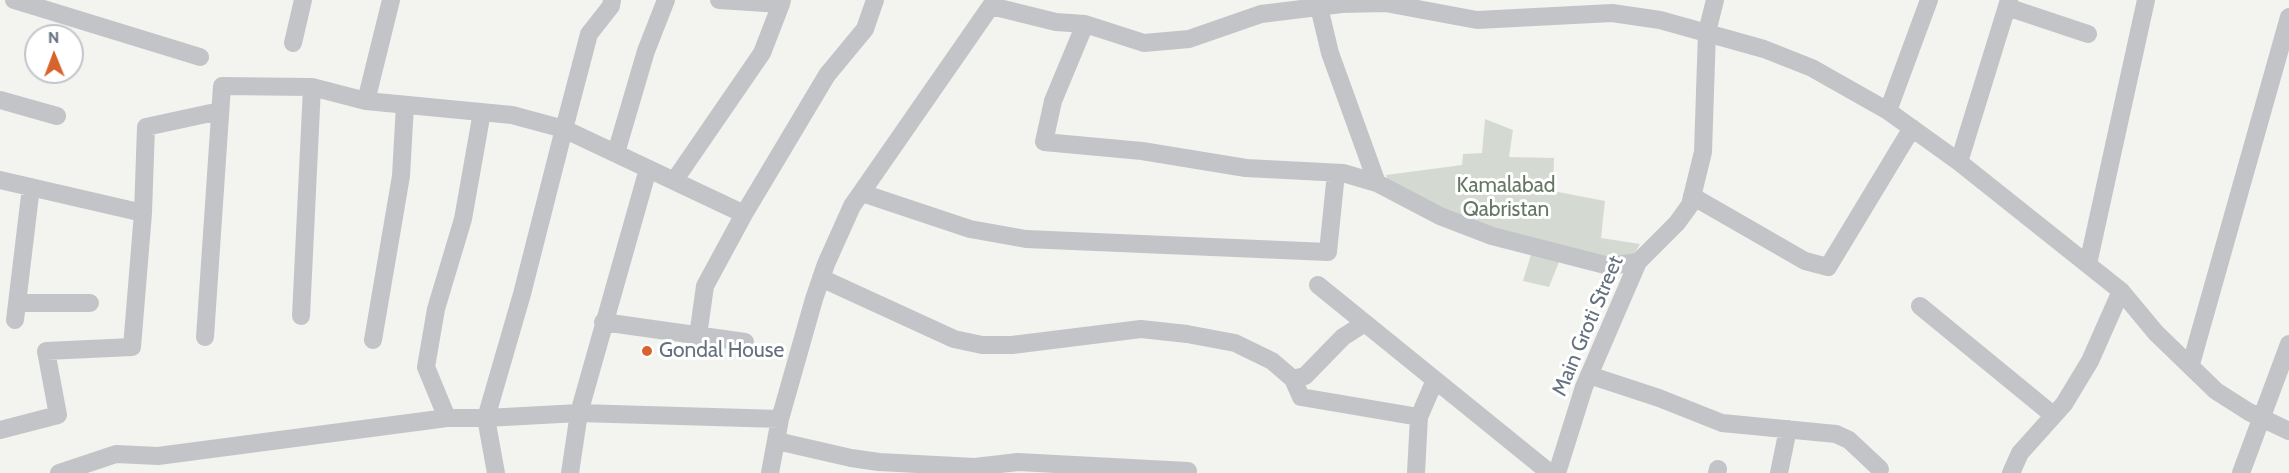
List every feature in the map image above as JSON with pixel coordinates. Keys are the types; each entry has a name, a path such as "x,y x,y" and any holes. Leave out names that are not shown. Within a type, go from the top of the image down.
{"street":[{"path":"14,0 200,57"},
{"path":"293,43 303,0"},
{"path":"366,101 391,0"},
{"path":"495,473 486,418 522,294 589,34 611,6 612,0"},
{"path":"616,153 646,51 666,0"},
{"path":"674,181 762,53 781,2 719,0"},
{"path":"698,336 705,286 744,214 827,75 865,29 875,0"},
{"name":"Main Groti Street","path":"1557,473 1589,375 1638,262 1677,223 1692,196 1703,152 1707,32 1715,0"},
{"path":"1888,111 1929,0"},
{"path":"2088,264 2146,0"},
{"path":"770,473 780,419 821,278 852,206 993,3 1056,22 1085,24 1144,43 1159,44 1189,39 1261,14 1366,2 1385,3 1478,20 1612,13 1707,32 1764,48 1812,68 1888,111 1959,162 2121,291 2156,333 2191,364 2216,391 2263,419 2289,431"},
{"path":"1959,162 2008,4 2088,34"},
{"path":"1319,7 1330,53 1377,183"},
{"path":"2191,364 2289,17"},
{"path":"1085,24 1053,101 1044,142 1142,150 1246,168 1336,173 1377,183 1440,216 1492,236 1610,266 1638,262"},
{"path":"205,337 222,86 312,87 366,101 512,115 564,129 744,214"},
{"path":"301,316 312,87"},
{"path":"0,100 57,116"},
{"path":"373,340 401,176 405,105"},
{"path":"0,430 58,415 46,351 132,347 143,213 146,127 220,111"},
{"path":"447,418 426,367 436,309 463,219 482,112"},
{"path":"1692,196 1805,261 1828,267 1912,128"},
{"path":"570,473 579,413 648,169"},
{"path":"862,193 970,229 1026,239 1328,252 1336,173"},
{"path":"0,180 143,213"},
{"path":"31,187 16,311 90,303"},
{"path":"821,278 954,339 982,345 1012,345 1141,329 1187,334 1235,344 1272,361 1293,379 1301,397 1419,417"},
{"path":"1318,285 1550,473"},
{"path":"2011,473 2020,453 2064,404 2090,360 2121,291"},
{"path":"1920,306 2053,415"},
{"path":"603,322 745,342"},
{"path":"1293,379 1305,376 1343,337 1365,323"},
{"path":"2241,473 2289,344"},
{"path":"1589,375 1659,398 1722,423 1836,434 1849,440 1880,469"},
{"path":"1416,473 1419,417 1435,380"},
{"path":"59,473 116,454 158,456 447,418 579,413 780,419"},
{"path":"1779,473 1788,429"},
{"path":"777,441 879,462 975,466 1018,462 1188,471"}],"green space":[{"name":"Kamalabad Qabristan","path":"1485,119 1513,130 1509,157 1554,158 1553,191 1605,201 1601,238 1640,244 1629,263 1561,257 1549,287 1523,281 1533,248 1390,188 1386,175 1462,165 1463,154 1482,153"}],"place":[{"name":"Gondal House","path":"647,351"}]}
